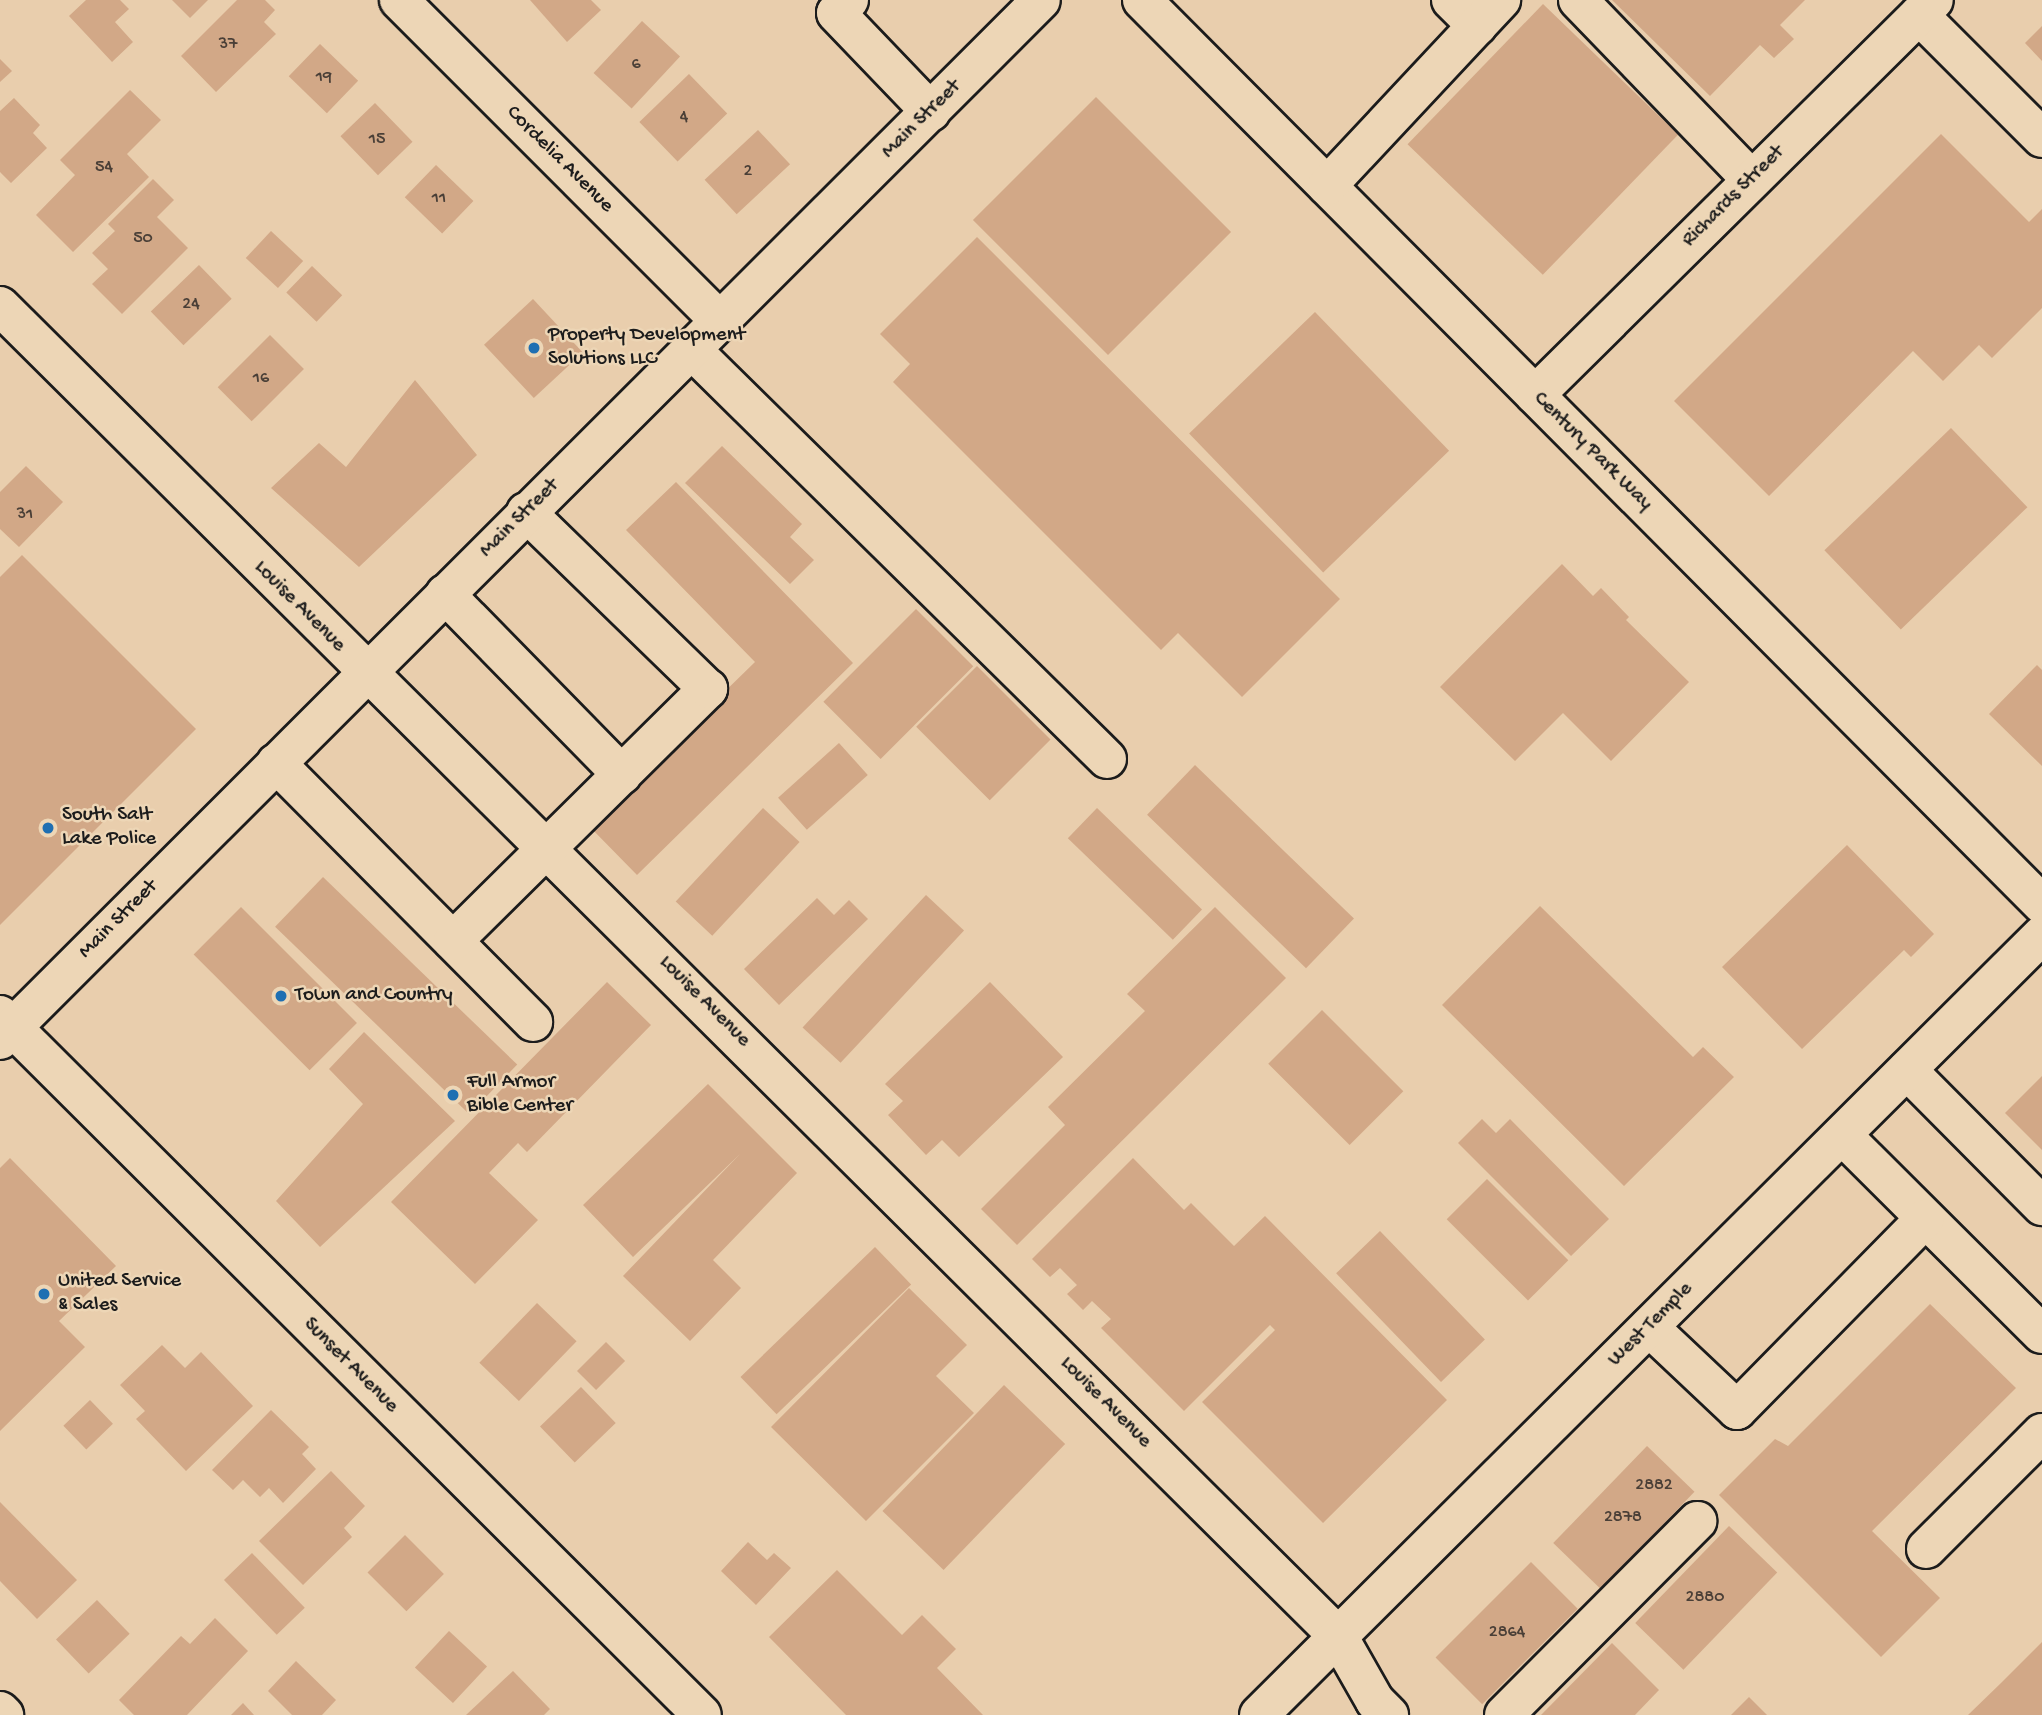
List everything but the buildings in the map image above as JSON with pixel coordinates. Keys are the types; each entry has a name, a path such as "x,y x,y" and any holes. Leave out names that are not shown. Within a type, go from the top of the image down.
{"street":[{"name":"Cordelia Avenue","path":"399,0 719,320"},
{"path":"849,0 836,13 931,112"},
{"name":"Main Street","path":"4,1028 366,674 1041,0"},
{"name":"Century Park Way","path":"1142,0 2042,904"},
{"path":"1578,0 1752,180"},
{"path":"1926,8 2042,138"},
{"name":"Richards Street","path":"1535,395 1926,8"},
{"path":"1327,186 1476,9"},
{"name":"Louise Avenue","path":"0,306 366,674 420,719 549,847 1338,1636 1375,1701 1389,1715"},
{"path":"691,349 1107,759"},
{"path":"453,942 708,689 526,512"},
{"path":"445,594 622,775"},
{"path":"276,763 533,1022"},
{"name":"West Temple","path":"1259,1715 2042,935"},
{"name":"Sunset Avenue","path":"4,1028 702,1715"},
{"path":"1908,1070 2042,1206"},
{"path":"1842,1135 2042,1334"},
{"path":"1649,1327 1737,1410 1925,1219"},
{"path":"1926,1549 2042,1433"},
{"path":"1504,1715 1697,1521"}],"place":[{"name":"Property Development Solutions LLC","path":"534,348"},
{"name":"South Salt Lake Police","path":"48,828"},
{"name":"Town and Country","path":"281,996"},
{"name":"Full Armor Bible Center","path":"453,1095"},
{"name":"United Service & Sales","path":"44,1294"}]}
